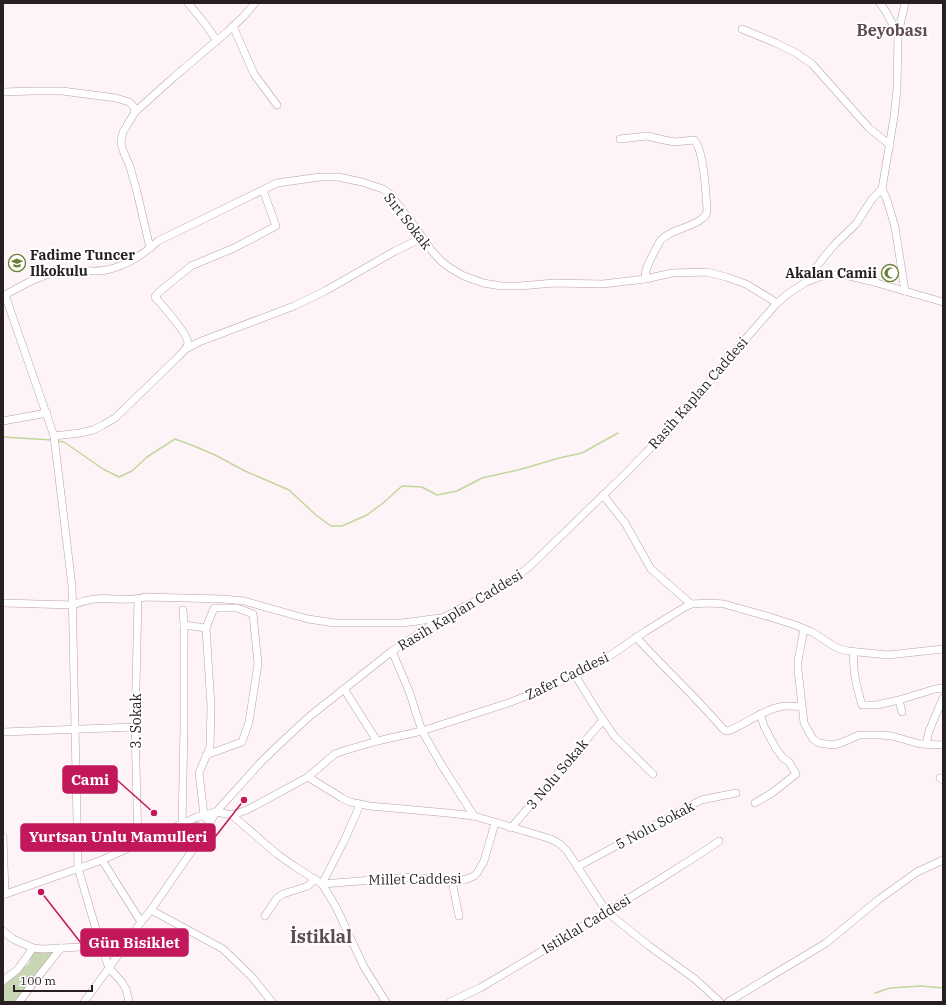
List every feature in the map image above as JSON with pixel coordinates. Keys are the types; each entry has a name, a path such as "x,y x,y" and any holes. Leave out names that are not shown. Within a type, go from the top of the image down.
{"street":[{"path":"188,3 217,41"},
{"path":"150,248 130,167 122,148 121,141 123,132 135,112 234,26 255,3"},
{"path":"880,3 898,34"},
{"path":"806,282 836,243 856,224 872,199 882,189 890,145 897,89 898,34 905,3"},
{"path":"234,26 254,74 276,105"},
{"path":"742,29 796,53 812,64 869,128 890,145"},
{"path":"3,92 62,91 116,98 129,102 134,107 135,112"},
{"path":"620,140 647,136 675,142 694,140 697,142 702,160 707,209 706,214 703,218 685,228 662,238 647,268 645,279"},
{"name":"Sırt Sokak","path":"4,296 31,281 54,273 66,270 93,271 115,268 128,262 158,241 277,183 320,177 362,182 383,189 389,193 431,250 441,261 464,276 484,283 502,286 554,283 603,284 645,279 672,273 706,272 746,284 777,303"},
{"path":"882,189 895,227 905,291"},
{"path":"186,349 188,344 187,339 182,330 155,297 191,266 234,248 276,226 263,190"},
{"path":"54,436 93,430 115,418 186,349 206,339 294,306 325,291 395,251 422,238"},
{"name":"Rasih Kaplan Caddesi","path":"84,1002 151,910 203,835 216,812 262,761 310,716 392,651 442,618 514,579 530,566 678,420 727,360 777,303 789,293 806,282 825,275 845,275 870,280 943,302"},
{"path":"4,296 54,436 72,586 78,868 109,968 126,989 128,1002"},
{"path":"3,421 47,413"},
{"path":"603,495 625,523 651,568 691,604"},
{"path":"3,603 73,605 82,601 95,599 138,599 145,597 223,599 244,601 308,619 335,623 402,623 442,618"},
{"name":"3. Sokak","path":"138,599 135,727 138,843"},
{"name":"Zafer Caddesi","path":"232,815 247,810 308,777 335,754 377,741 422,731 511,702 554,685 608,657 636,637 691,604 724,604 770,617 812,632 838,648 854,652 888,655 943,648"},
{"path":"206,756 242,742 249,722 258,664 253,614 237,608 214,608 206,628 211,706 210,747 206,756 199,773 207,828"},
{"path":"182,610 184,625 182,824 184,832 187,836 191,840 198,841"},
{"path":"184,625 206,628"},
{"path":"804,629 798,661 801,706 804,723 813,739 819,743 833,746 859,735 870,734 892,736 920,744 943,745"},
{"path":"636,637 687,689 724,730 728,731 736,728 760,714 780,706 801,706"},
{"path":"392,651 409,691 422,731 474,816"},
{"path":"854,652 853,663 857,689 862,705 877,705 943,688"},
{"path":"575,675 615,737 653,774"},
{"path":"344,689 377,741"},
{"path":"926,744 929,731 943,698"},
{"path":"899,700 902,712"},
{"path":"755,803 772,793 796,774 789,762 783,758 775,747 764,726 760,714"},
{"name":"3 Nolu Sokak","path":"511,828 603,720"},
{"path":"3,732 135,727"},
{"path":"308,777 342,798 360,805 474,816 560,844 607,912 649,946 694,979 720,1002"},
{"name":"5 Nolu Sokak","path":"577,867 701,800 736,793"},
{"path":"322,884 360,805"},
{"path":"3,837 4,894 102,860 204,815 216,812 232,815 277,854 322,884 336,907 364,967 386,1002"},
{"name":"Millet Caddesi","path":"322,884 411,877 452,880 467,879 477,873 484,861 495,823"},
{"name":"Istiklal Caddesi","path":"450,1002 480,988 607,912 719,841"},
{"path":"102,860 141,922"},
{"path":"728,1002 826,943 878,900 917,872 943,860"},
{"path":"265,916 277,898 283,894 308,886 315,879"},
{"path":"452,880 459,916"},
{"path":"151,910 222,949 252,977 272,1002"},
{"path":"3,931 13,939 33,948 61,948 100,943"},
{"path":"3,981 18,969 33,948"},
{"path":"19,1002 61,948"}],"green space":[{"path":"195,821 202,826 203,829 198,836 195,837 188,832 187,829 192,822"},
{"path":"32,951 55,952 17,1002 3,1002 3,985 29,963"}],"waterway":[{"path":"57,441 64,442 103,469 119,477 132,471 147,457 175,439 215,455 245,471 289,490 316,515 331,526 342,526 367,515 402,486 422,487 437,495 457,491 482,478 582,453 618,433"},
{"path":"3,437 52,440"},
{"path":"875,993 890,988 921,986 943,988"}],"place":[{"name":"Fadime Tuncer Ilkokulu","path":"17,263"},
{"name":"Akalan Camii","path":"890,273"},
{"name":"Yurtsan Unlu Mamulleri","path":"244,800"},
{"name":"Cami","path":"154,813"},
{"name":"Gün Bisiklet","path":"41,892"}],"district":[{"name":"Beyobası","path":"892,30"},
{"name":"İstiklal","path":"321,936"}]}
